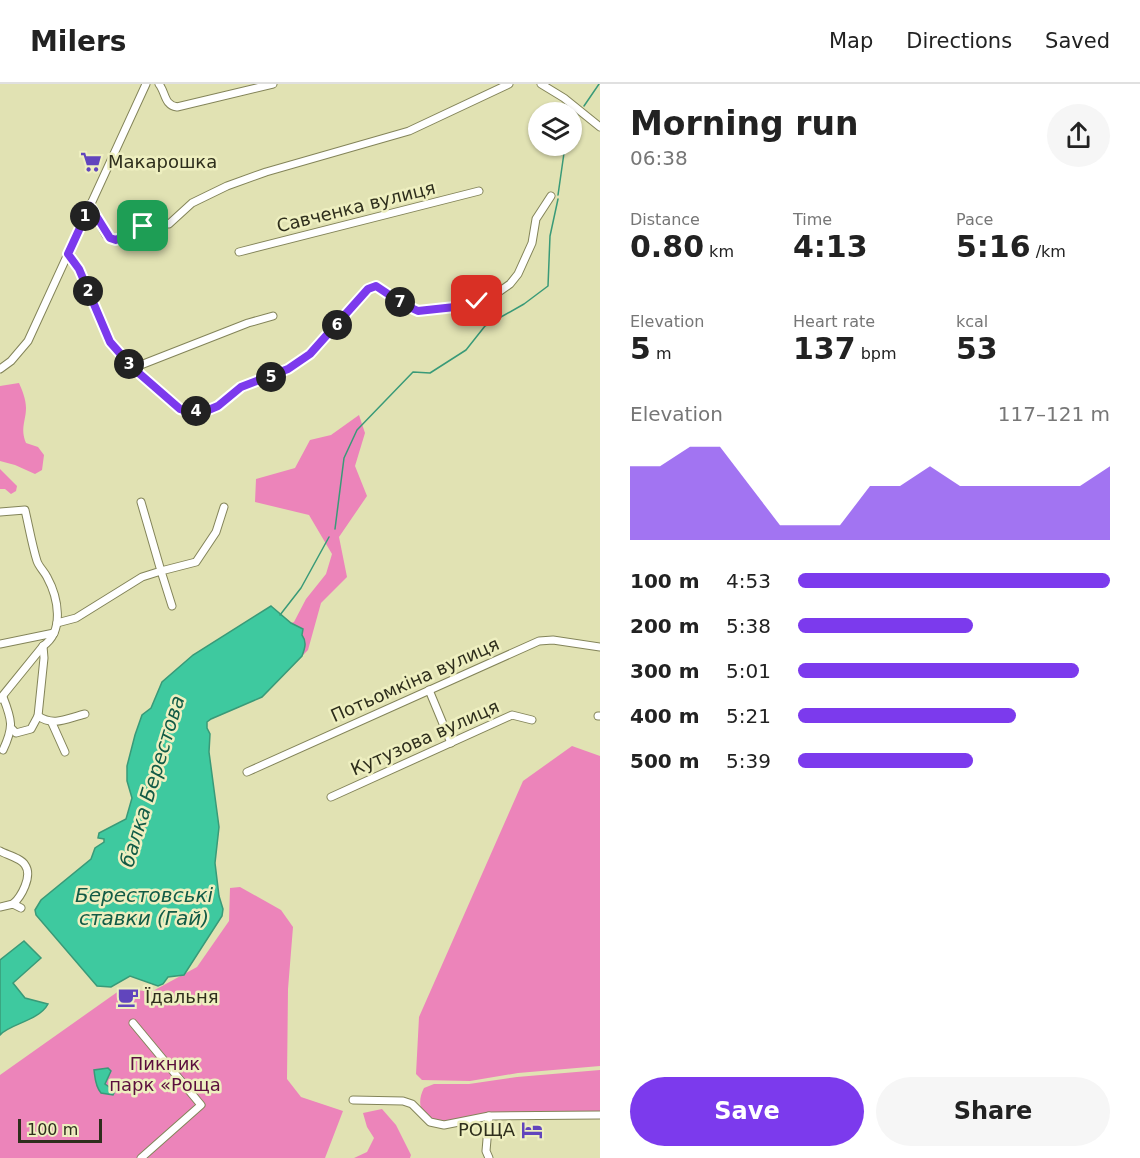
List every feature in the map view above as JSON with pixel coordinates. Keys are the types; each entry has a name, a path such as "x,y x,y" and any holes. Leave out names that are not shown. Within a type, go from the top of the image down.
{"street":[{"path":"0,369 11,361 28,341 146,84"},
{"path":"159,84 170,106 177,107 273,84"},
{"path":"90,206 106,235 116,240 143,226 154,223 170,224 192,203 227,186 266,172 409,131 509,84"},
{"path":"541,84 564,98 600,127"},
{"name":"Савченка вулиця","path":"239,252 479,191"},
{"path":"68,254 79,269 110,342 133,368 180,409 206,411 218,406 241,387 288,369 310,354 368,289 376,286 418,311 464,306 493,296 510,284 518,274 532,243 536,219 551,196"},
{"path":"133,368 273,316"},
{"path":"141,502 172,606"},
{"path":"57,623 76,618 142,577 196,562 216,532 224,507"},
{"path":"0,512 25,510 38,563 56,601 57,623 51,640 43,646 2,698 12,718 3,750"},
{"path":"0,644 54,633"},
{"name":"Потьомкіна вулиця","path":"247,772 539,641 553,640 600,647"},
{"path":"11,728 16,733 31,729 38,716 44,658 43,646"},
{"path":"429,690 452,743"},
{"path":"38,716 52,723 85,714"},
{"name":"Кутузова вулиця","path":"331,797 512,715 532,720"},
{"path":"52,723 65,752"},
{"path":"0,851 20,860 25,865 28,874 24,888 16,902 0,907"},
{"path":"12,904 21,908"},
{"path":"133,1023 201,1105 141,1158"},
{"path":"353,1100 403,1101 412,1104 430,1122 444,1125 489,1116 600,1115"},
{"path":"489,1116 486,1151 489,1158"}],"green space":[{"path":"19,383 26,405 24,438 26,443 38,447 44,455 42,470 35,474 0,461 0,386"},
{"path":"359,415 365,433 355,466 367,496 339,537 347,577 321,603 308,650 302,656 305,648 291,623 294,622 306,599 326,574 332,554 309,515 255,502 256,479 295,468 310,440 331,435"},
{"path":"0,469 17,486 16,491 11,494 5,489 0,489"},
{"path":"572,746 600,756 600,1066 518,1073 470,1081 422,1080 416,1074 419,1017 523,781"},
{"name":"Пикник парк «Роща","path":"240,887 281,910 293,927 288,989 287,1079 301,1097 343,1111 325,1158 0,1158 0,1075 123,988 151,992 197,967 229,921 230,888"},
{"path":"600,1070 600,1113 489,1113 442,1121 426,1115 420,1103 424,1088 434,1084 469,1084 517,1077"},
{"path":"382,1109 396,1125 411,1155 410,1158 354,1158 367,1152 374,1138 367,1127 363,1113"}],"water":[{"name":"Берестовські ставки (Гай)","path":"271,606 291,623 303,629 305,645 302,656 262,697 207,722 219,827 215,863 223,909 222,916 184,975 168,977 163,984 158,986 130,976 111,987 97,986 36,915 35,910 41,900 91,859 95,848 104,842 104,839 98,838 99,833 126,819 132,798 127,781 127,766 135,735 142,715 151,708 162,682 193,655"},
{"name":"Берестовські ставки (Гай)","path":"24,941 41,958 13,983 25,998 48,1004 38,1014 0,1035 0,960"},
{"path":"108,1068 111,1071 105,1084 115,1091 113,1095 101,1093 96,1081 94,1070"}],"waterway":[{"name":"балка Берестова","path":"584,106 599,84"},
{"name":"балка Берестова","path":"558,195 564,156"},
{"name":"балка Берестова","path":"335,529 344,458 357,430 413,372 430,373 466,350 485,326 524,304 548,286 550,236 558,199"},
{"name":"балка Берестова","path":"280,615 301,588 329,537"}],"place":[{"name":"Макарошка","path":"91,162"},
{"name":"Їдальня","path":"128,997"},
{"name":"РОЩА","path":"532,1130"}],"route":[{"path":"143,226 116,240 110,238 106,235 90,206 68,254 79,269 110,342 133,368 180,409 186,411 206,411 218,406 241,387 288,369 310,354 343,320 368,289 376,286 418,311 464,306 477,301"}]}
